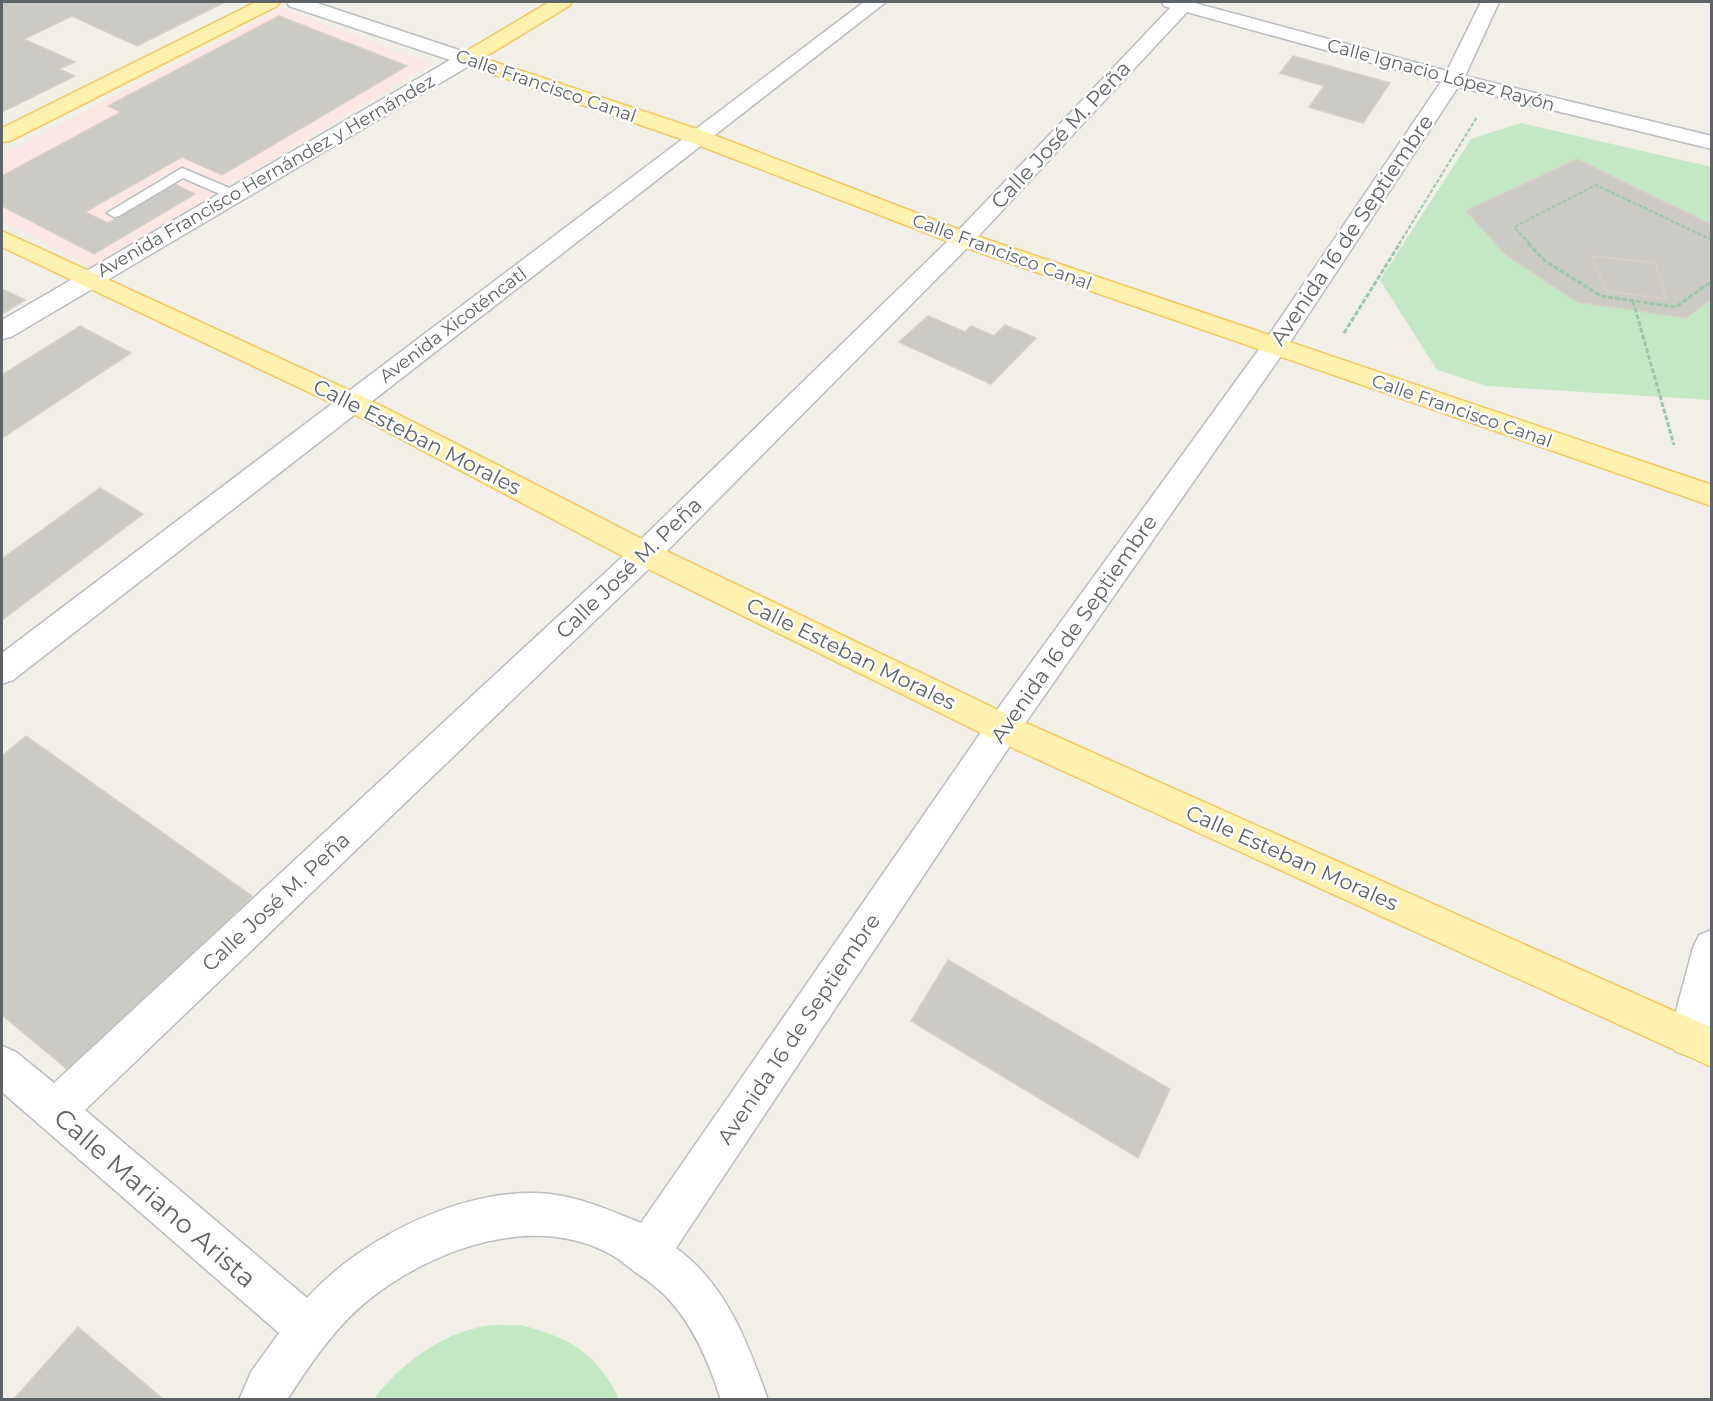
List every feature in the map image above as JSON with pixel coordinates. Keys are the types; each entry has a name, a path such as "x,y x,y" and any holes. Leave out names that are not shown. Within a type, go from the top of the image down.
{"main road":[{"path":"2,136 270,2"},
{"name":"Avenida Francisco Hernández y Hernández","path":"467,59 562,2"},
{"name":"Calle Francisco Canal","path":"467,59 699,137 963,239 1712,496"},
{"name":"Calle Esteban Morales","path":"2,238 352,402 645,554 1003,728 1700,1043"}],"street":[{"name":"Calle Francisco Canal","path":"296,2 467,59"},
{"name":"Avenida Xicoténcatl","path":"2,671 876,2"},
{"name":"Avenida 16 de Septiembre","path":"648,1251 1003,728 1274,347 1453,79 1490,2"},
{"name":"Calle Ignacio López Rayón","path":"1177,3 1453,79 1712,143"},
{"name":"Calle José M. Peña","path":"54,1111 645,554 963,239 1177,3"},
{"name":"Avenida Francisco Hernández y Hernández","path":"2,331 467,59"},
{"path":"1700,1043 1712,948"},
{"name":"Calle Mariano Arista","path":"2,1066 308,1329"},
{"path":"262,1400 308,1329 354,1284 402,1250 453,1227 495,1217 556,1215 604,1227 648,1251 691,1290 724,1341 745,1400"}],"lane":[{"path":"114,213 182,172 234,195"}],"path":[{"path":"1340,339 1481,110"},
{"path":"1712,240 1596,185 1514,227 1544,260 1601,296 1676,308 1712,281"},
{"path":"1633,301 1676,452"}],"shaded area":[{"path":"282,8 431,64 93,268 2,221 2,155"}],"green space":[{"path":"1521,123 1712,167 1711,225 1577,159 1466,211 1506,255 1577,302 1711,299 1711,400 1487,386 1437,370 1380,280 1471,139"},
{"path":"521,1325 554,1335 580,1349 601,1369 619,1399 374,1399 384,1386 409,1363 452,1336 484,1326"}],"building":[{"path":"2,2 225,2 137,46 72,16 24,39 75,62 59,69 75,76 2,112"},
{"path":"279,16 407,66 222,175 182,157 85,212 108,223 175,184 195,194 94,254 2,206 2,176 121,112 108,106"},
{"path":"1293,56 1390,83 1363,123 1309,107 1324,86 1280,73"},
{"path":"1577,159 1712,225 1712,299 1686,318 1577,302 1506,255 1466,211","holes":["1592,256 1656,263 1666,299 1606,291"]},
{"path":"1592,256 1656,263 1666,299 1606,291"},
{"path":"2,289 25,300 4,313 2,312"},
{"path":"928,316 965,332 971,326 994,336 1005,325 1036,338 991,384 899,342"},
{"path":"80,326 131,353 2,438 2,375"},
{"path":"100,488 143,514 2,620 2,559"},
{"path":"26,736 252,896 73,1074 2,1015 2,756"},
{"path":"948,960 1170,1089 1138,1158 911,1021"},
{"path":"78,1327 164,1400 13,1400"}]}
